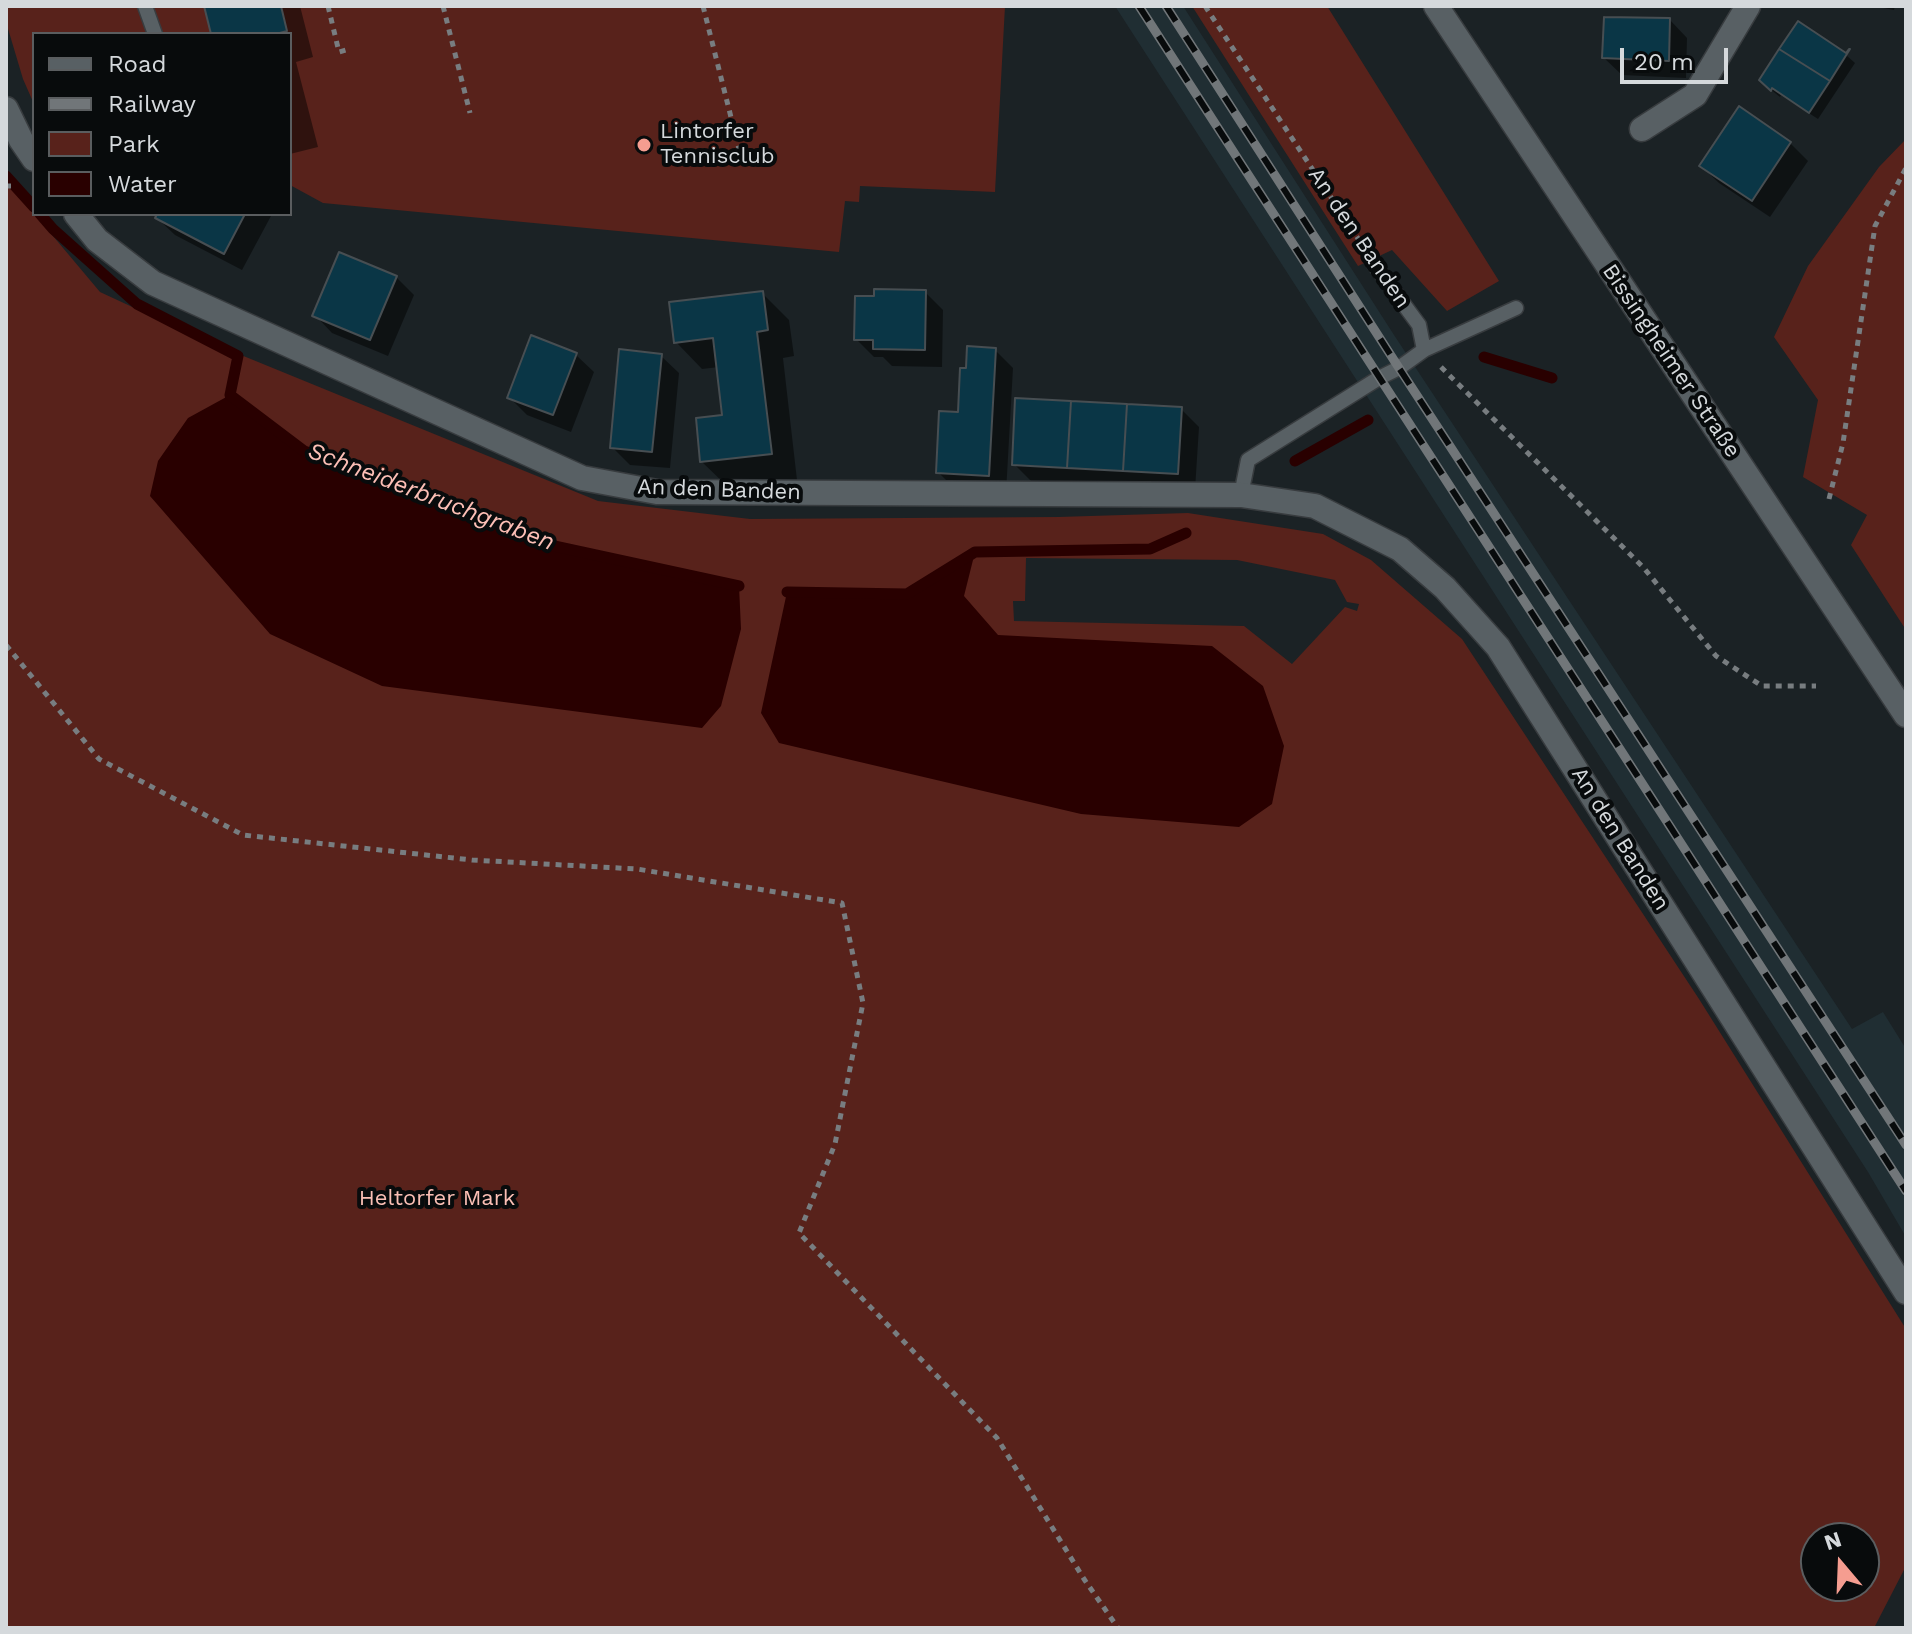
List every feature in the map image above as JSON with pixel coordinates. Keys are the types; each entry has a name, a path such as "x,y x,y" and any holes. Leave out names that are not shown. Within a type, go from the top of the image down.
{"street":[{"name":"Bissingheimer Straße","path":"1436,6 1906,715"},
{"path":"1642,129 1695,95 1748,6"},
{"path":"6,109 32,156"},
{"name":"An den Banden","path":"78,216 97,240 153,283 582,478 657,492 1241,495 1315,506 1400,549 1445,588 1498,647 1906,1292"}],"lane":[{"path":"145,6 154,32"},
{"name":"An den Banden","path":"1374,264 1419,325 1424,350"},
{"path":"1241,495 1248,460 1424,350 1516,308"}],"path":[{"path":"328,6 339,52 346,50"},
{"path":"443,6 470,113"},
{"path":"703,6 739,149"},
{"name":"An den Banden","path":"1205,6 1374,264"},
{"path":"1829,499 1843,443 1875,226 1906,168"},
{"path":"1424,350 1643,567 1716,656 1762,686 1816,686"},
{"path":"6,645 99,759 243,835 472,860 637,869 842,903 863,1003 835,1144 799,1233 997,1438 1118,1628"}],"shaded area":[{"path":"1115,6 1183,6 1394,335 1852,1029 1883,1012 1906,1049 1906,1237 1868,1172"}],"green space":[{"name":"Lintorfer Tennisclub","path":"6,6 1005,6 995,192 860,186 859,202 845,201 839,252 323,203 292,186 292,32 32,32 32,99 6,22"},
{"path":"1192,6 1327,6 1499,281 1447,311 1392,250 1358,266"},
{"path":"1906,139 1906,630 1851,545 1867,515 1803,477 1818,400 1774,337 1808,266 1879,167"},
{"name":"Heltorfer Mark","path":"6,174 11,186 32,211 32,216 36,216 100,292 197,337 598,501 750,519 1188,513 1323,534 1371,560 1462,639 1699,999 1906,1329 1906,1566 1874,1628 6,1628","holes":["1026,558 1237,560 1335,580 1347,602 1359,604 1357,611 1345,607 1292,664 1244,626 1014,621 1013,601 1025,601"]}],"water":[{"path":"230,395 304,451 545,544 739,586 741,629 721,706 702,728 382,686 270,634 150,496 158,461 188,418"},
{"path":"975,552 964,596 998,635 1212,646 1263,686 1284,746 1272,804 1239,827 1081,814 779,743 761,713 787,592 907,594"}],"building":[{"path":"204,6 281,6 287,31 283,32 210,32"},
{"path":"1604,17 1670,18 1669,61 1602,58"},
{"path":"1798,21 1846,53 1850,49 1830,81 1779,49"},
{"path":"1779,49 1830,81 1809,113 1772,88 1771,91 1759,80"},
{"path":"1739,106 1791,142 1752,201 1699,166"},
{"path":"156,216 244,216 224,254"},
{"path":"339,252 397,276 370,340 312,316"},
{"path":"874,289 926,290 925,350 873,349 873,340 854,340 855,296 874,296"},
{"path":"763,291 768,330 757,332 772,454 700,462 696,418 722,415 713,338 674,343 669,302"},
{"path":"531,335 577,353 553,415 507,398"},
{"path":"967,346 996,348 989,476 936,473 939,411 958,412 960,368 966,368"},
{"path":"619,349 662,354 652,452 610,448"},
{"path":"1015,398 1071,401 1067,468 1012,465"},
{"path":"1071,401 1127,404 1123,471 1067,468"},
{"path":"1127,404 1182,407 1178,474 1123,471"}],"waterway":[{"name":"Schneiderbruchgraben","path":"6,176 32,205"},
{"name":"Schneiderbruchgraben","path":"42,216 137,304 238,356 230,395 304,451 545,544 739,586"},
{"name":"Schneiderbruchgraben","path":"1484,357 1552,378"},
{"name":"Schneiderbruchgraben","path":"1295,461 1368,420"},
{"name":"Schneiderbruchgraben","path":"787,592 907,594 975,552 1150,549 1186,533"}],"railway":[{"path":"1139,6 1906,1191"},
{"path":"1166,6 1906,1145"}],"place":[{"name":"Lintorfer Tennisclub","path":"644,145"}]}
